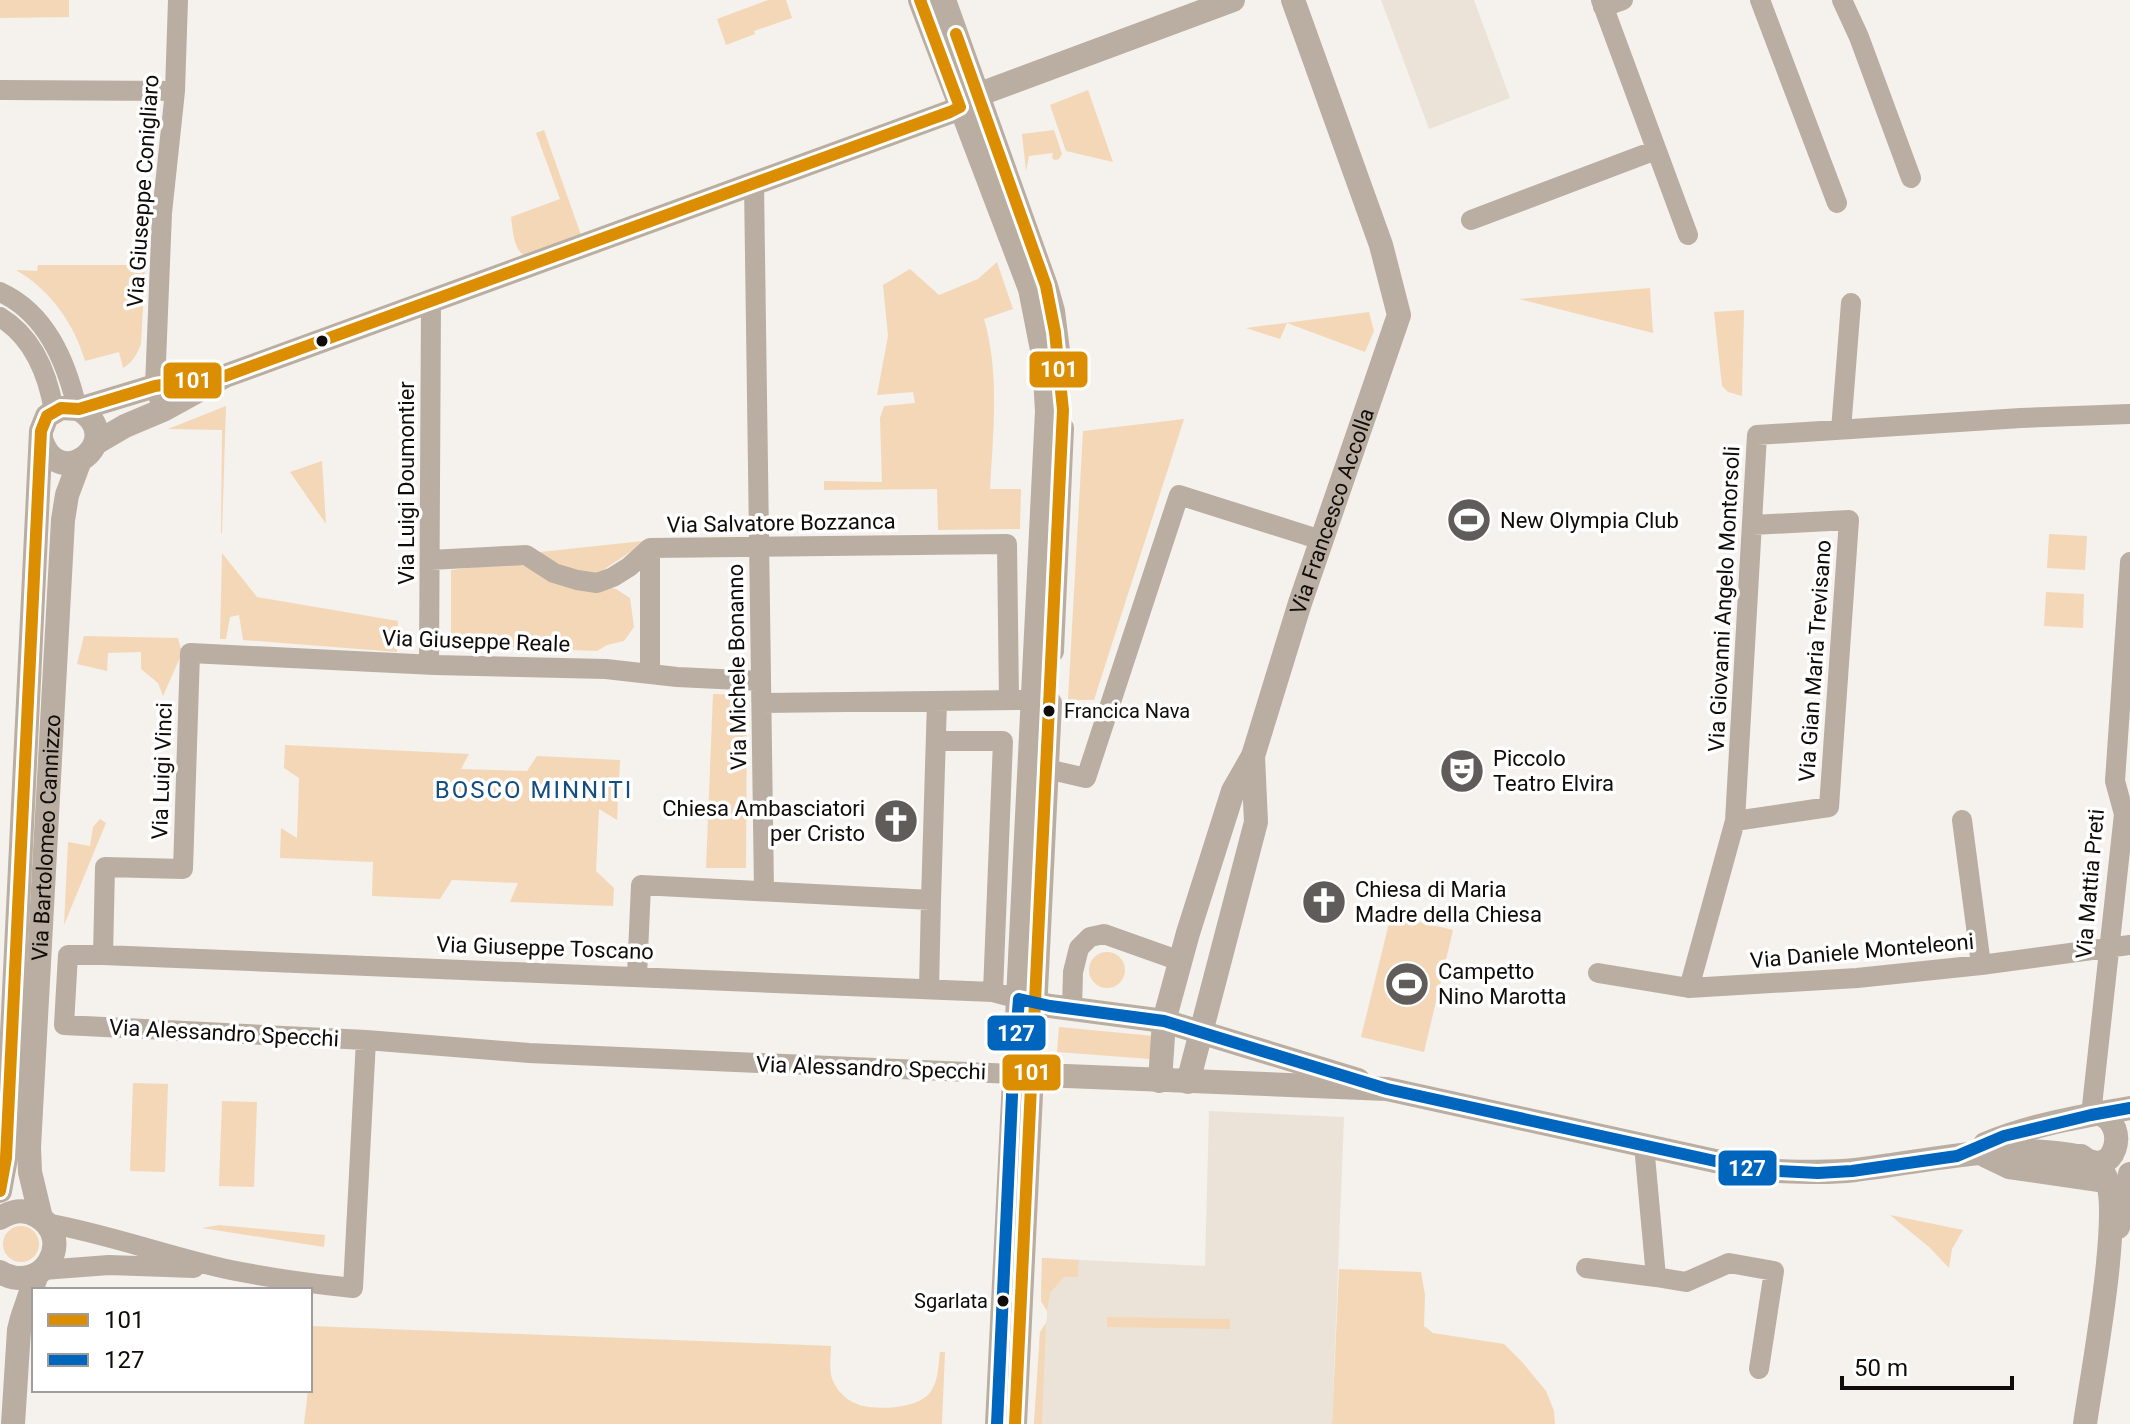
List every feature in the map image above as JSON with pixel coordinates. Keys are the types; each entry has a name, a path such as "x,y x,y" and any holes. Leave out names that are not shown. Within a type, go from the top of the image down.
{"street":[{"name":"Via Giuseppe Conigliaro","path":"155,386 162,213 175,91 178,0"},
{"path":"920,0 970,102 1046,286 1060,360 1063,410 1047,769 1027,1001"},
{"path":"944,0 970,102 1030,289 1044,360 1047,411 1034,700 1027,1001 997,1424"},
{"path":"225,376 155,386 107,401 70,404 43,423 43,446 52,458 66,463 125,426 163,410 225,376 936,118 988,91 1233,0"},
{"name":"Via Francesco Accolla","path":"1188,1082 1256,822 1253,756 1321,540 1399,315 1381,245 1293,0"},
{"path":"1760,0 1837,203"},
{"path":"1842,0 1859,37 1911,178"},
{"path":"1609,2 1656,150 1688,235"},
{"path":"0,90 175,91"},
{"path":"1471,220 1656,150"},
{"name":"Via Michele Bonanno","path":"754,184 764,891"},
{"path":"0,292 18,301 45,329 58,348 70,404"},
{"name":"Via Luigi Doumontier","path":"429,665 431,301"},
{"path":"1841,430 1851,303"},
{"path":"0,317 16,329 30,347 46,378 70,404 92,419 97,435 88,452"},
{"path":"155,386 163,410"},
{"name":"Via Giovanni Angelo Montorsoli","path":"1689,988 1735,821 1757,435 2130,414"},
{"name":"Via Bartolomeo Cannizzo","path":"0,1191 6,1158 41,439"},
{"name":"Via Bartolomeo Cannizzo","path":"40,1272 49,1262 54,1242 30,1172 29,1147 63,520 67,495 88,452"},
{"path":"1047,769 1086,778 1179,495 1321,540"},
{"name":"Via Gian Maria Trevisano","path":"1735,821 1829,807 1849,520 1753,525"},
{"name":"Via Salvatore Bozzanca","path":"430,560 526,555 554,573 597,583 629,567 650,548 1007,544 1009,700"},
{"path":"650,548 650,673"},
{"name":"Via Mattia Preti","path":"2093,1115 2120,947 2124,814 2115,781 2130,562"},
{"name":"Via Giuseppe Reale","path":"190,653 429,665 606,669 677,677 761,681"},
{"name":"Via Luigi Vinci","path":"103,955 105,867 183,869 190,653"},
{"path":"762,703 1034,700"},
{"path":"929,989 937,701"},
{"path":"936,741 1003,741 993,992"},
{"path":"1160,1081 1164,1021 1180,961 1233,791 1253,756"},
{"path":"1962,820 1981,965"},
{"path":"637,976 641,885 931,900"},
{"path":"1072,1009 1073,972 1079,948 1090,937 1104,934 1180,961"},
{"name":"Via Daniele Monteleoni","path":"1598,973 1689,988 1857,978 2120,947"},
{"name":"Via Giuseppe Toscano","path":"64,1025 68,955 993,992 1027,1001"},
{"path":"1027,1001 1164,1021 1387,1089"},
{"name":"Via Alessandro Specchi","path":"64,1025 366,1040 529,1053 1387,1089 1756,1170 1852,1171 1968,1154"},
{"path":"0,1218 21,1211 32,1213 44,1220 230,1270 353,1288 366,1040"},
{"path":"1015,1424 1023,1075"},
{"path":"1968,1154 2004,1136 2130,1108"},
{"path":"2085,1424 2110,1248 2110,1204 2115,1157 2117,1123 2110,1116 2093,1115 2078,1124 2074,1135 2075,1147 2115,1157"},
{"path":"1644,1145 1656,1277"},
{"path":"1968,1154 2023,1149 2115,1157"},
{"path":"1968,1154 2009,1167 2115,1157"},
{"path":"1586,1268 1686,1282 1729,1263 1774,1271 1759,1369"},
{"path":"0,1272 19,1279 40,1272 109,1265 230,1270"},
{"path":"34,1288 40,1272"},
{"path":"13,1424 19,1330 32,1292"}],"shaded area":[{"path":"0,0 69,0 69,17 0,18"},
{"path":"768,0 786,0 792,18 726,45 717,19"},
{"path":"1381,0 1474,0 1510,98 1429,129"},
{"path":"1088,90 1113,162 1066,151 1050,105"},
{"path":"544,130 581,235 526,257 516,245 511,217 560,199 536,133"},
{"path":"1054,130 1062,154 1059,159 1052,158 1053,153 1029,156 1026,171 1022,134"},
{"path":"135,249 146,253 141,344 123,368 119,352 85,361 59,309 40,287 16,270 37,271 38,265 133,265"},
{"path":"997,262 1013,309 984,319 994,382 990,489 1021,489 1020,529 938,530 937,489 824,490 824,481 882,482 880,418 884,406 915,403 913,392 877,395 888,336 883,285 910,269 939,295 978,279"},
{"path":"1650,288 1653,333 1519,299"},
{"path":"1744,310 1742,396 1728,392 1722,386 1714,312"},
{"path":"1369,312 1374,331 1365,352 1287,323 1280,339 1246,328"},
{"path":"226,406 221,533 222,430 168,429"},
{"path":"1184,419 1094,700 1068,700 1083,431"},
{"path":"322,461 326,524 290,472"},
{"path":"2049,534 2087,536 2085,570 2047,568"},
{"path":"643,541 595,577 555,569 540,552"},
{"path":"222,553 257,597 398,621 397,652 243,640 239,615 230,617 226,639 220,639"},
{"path":"512,563 616,589 630,598 634,627 624,641 597,651 456,643 451,635 451,570"},
{"path":"2046,592 2084,594 2083,628 2044,626"},
{"path":"84,636 178,638 182,653 163,696 158,683 141,669 141,652 108,653 107,671 77,664"},
{"path":"713,694 747,695 746,868 706,868"},
{"path":"285,745 469,754 461,769 527,771 537,756 620,760 617,820 599,809 596,871 614,888 613,906 510,902 518,883 452,880 440,899 372,896 373,862 280,858 281,828 297,838 299,778 284,768"},
{"path":"100,819 106,823 64,925 68,842 90,846 93,827"},
{"name":"Campetto Nino Marotta","path":"1391,915 1453,930 1424,1052 1361,1037"},
{"path":"1107,952 1120,957 1125,970 1120,983 1107,988 1094,983 1089,970 1094,957"},
{"path":"1059,1027 1154,1036 1150,1059 1057,1052"},
{"path":"133,1083 168,1084 165,1172 130,1171"},
{"path":"222,1101 257,1102 254,1187 219,1186"},
{"path":"1209,1111 1344,1117 1332,1424 1034,1424 1040,1332 1047,1317 1041,1301 1042,1258 1205,1266"},
{"path":"1890,1215 1963,1230 1952,1249 1949,1268 1929,1247"},
{"path":"219,1225 325,1235 324,1247 202,1228"},
{"path":"21,1226 34,1231 39,1244 34,1257 21,1262 8,1257 3,1244 8,1231"},
{"path":"1042,1258 1079,1260 1078,1277 1064,1277 1050,1293 1047,1311 1041,1301"},
{"path":"1339,1269 1421,1272 1425,1295 1424,1326 1433,1333 1504,1344 1546,1391 1554,1411 1555,1424 1332,1424"},
{"path":"1107,1317 1230,1319 1230,1329 1107,1327"},
{"path":"1046,1323 1042,1424 1034,1424 1040,1332"},
{"path":"312,1326 831,1346 831,1375 838,1390 854,1403 874,1408 905,1406 923,1399 935,1384 940,1352 945,1352 942,1424 304,1424 308,1392 312,1392"}],"transit line":[{"name":"101","path":"0,1191 6,1158 41,431 47,416 61,408 79,409 155,386 225,376 950,112 960,107 920,0"},
{"name":"101","path":"956,34 1046,286 1055,332 1063,410 1015,1424"},
{"name":"127","path":"997,1424 1019,999 1164,1021 1387,1089 1756,1170 1852,1171 1957,1156 2004,1136 2130,1108"}],"place":[{"name":"New Olympia Club","path":"1469,520"},
{"name":"Francica Nava","path":"1049,711"},
{"name":"Piccolo Teatro Elvira","path":"1462,771"},
{"name":"Chiesa Ambasciatori per Cristo","path":"896,821"},
{"name":"Chiesa di Maria Madre della Chiesa","path":"1324,902"},
{"name":"Campetto Nino Marotta","path":"1407,984"},
{"name":"Sgarlata","path":"1003,1301"}],"district":[{"name":"BOSCO MINNITI","path":"534,790"}]}
